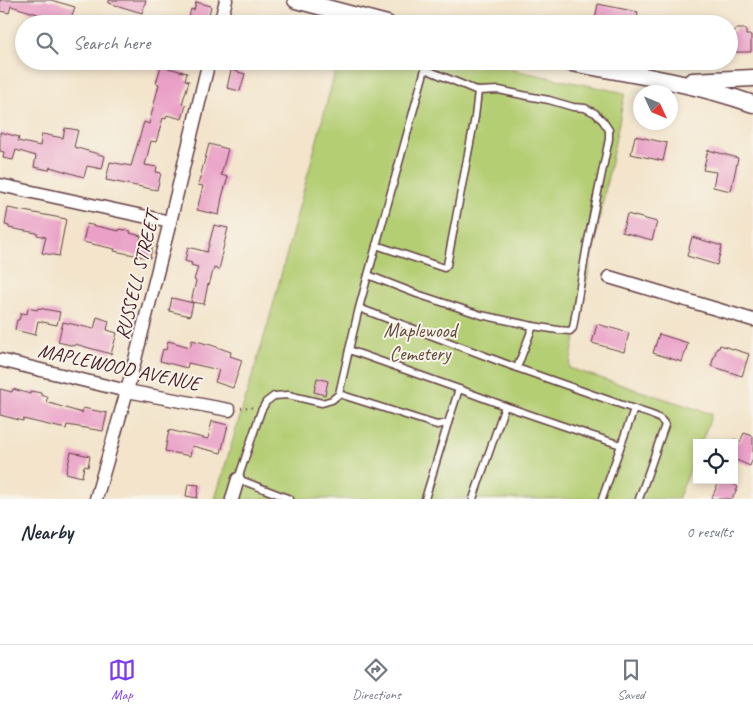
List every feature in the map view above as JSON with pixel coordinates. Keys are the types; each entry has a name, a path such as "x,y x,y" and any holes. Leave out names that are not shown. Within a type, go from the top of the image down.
{"street":[{"path":"222,15 226,0"},
{"path":"296,0 353,15"},
{"name":"RUSSELL STREET","path":"96,499 127,391 207,70"},
{"path":"609,70 710,91 753,104"},
{"path":"662,80 703,81 753,78"},
{"path":"0,185 170,222"},
{"path":"609,277 753,320"},
{"name":"MAPLEWOOD AVENUE","path":"0,360 127,391 229,410"},
{"path":"232,499 238,479"}],"lane":[{"path":"290,499 238,479 261,411 266,402 274,396 288,395 322,403 332,400 340,394 359,308 424,70"},
{"path":"368,275 417,294 481,315 558,330 570,331 573,328 608,139 608,130 603,120 585,108 499,90 478,91 426,70"},
{"path":"376,245 444,268 447,265 475,117 478,91"},
{"path":"359,308 517,368 658,417 665,425 639,499"},
{"path":"517,368 534,326"},
{"path":"349,350 621,445"},
{"path":"425,499 459,389"},
{"path":"340,394 437,425 448,423"},
{"path":"473,499 505,406"},
{"path":"602,499 634,409"}],"path":[{"path":"229,410 250,407 261,411"}],"green space":[{"name":"Maplewood Cemetery","path":"336,70 514,70 625,93 569,368 712,414 703,439 693,439 693,463 678,499 215,499 268,324"}],"building":[{"path":"0,0 51,0 75,7 72,15 41,15 11,6 9,13 0,11"},
{"path":"109,0 146,0 142,13 109,3"},
{"path":"196,2 211,6 209,15 190,15 191,9 194,10"},
{"path":"598,4 638,12 638,15 596,15"},
{"path":"738,29 746,29 746,35 751,35 751,52 738,52"},
{"path":"160,70 176,70 187,73 185,80 189,81 182,104 186,105 182,119 167,115 166,119 163,118 156,142 151,141 145,165 157,167 156,172 161,173 157,190 106,180 110,162 131,166 144,122 149,124 159,84 156,83"},
{"path":"231,70 245,74 240,91 227,88"},
{"path":"65,128 78,130 74,147 105,156 102,169 87,166 84,177 50,167 49,170 34,167 36,156 16,150 13,160 3,158 4,152 0,151 0,132 19,137 18,141 40,146 42,134 63,138"},
{"path":"635,136 667,143 663,161 631,154"},
{"path":"209,144 228,149 221,175 228,177 219,215 197,210 203,186 198,185"},
{"path":"708,150 738,158 731,191 713,187 716,172 703,170"},
{"path":"8,208 66,219 59,256 42,253 46,237 37,235 37,233 9,228 9,226 5,225"},
{"path":"627,214 657,222 652,240 622,232"},
{"path":"87,224 119,231 119,229 131,231 130,233 141,236 140,241 153,243 150,258 114,251 115,249 83,242"},
{"path":"214,225 228,228 219,270 214,268 204,304 191,302 198,267 185,261 188,247 207,252"},
{"path":"692,237 722,246 717,265 687,256"},
{"path":"172,298 193,303 190,316 169,311"},
{"path":"28,308 60,312 57,325 38,321 35,335 15,330 21,313 27,314"},
{"path":"97,317 109,321 107,330 117,333 111,354 75,344 75,346 58,342 63,322 94,329"},
{"path":"597,324 629,333 624,352 592,343"},
{"path":"659,334 688,343 682,362 653,353"},
{"path":"192,340 231,352 230,356 242,360 233,388 215,382 219,370 188,363 187,368 160,361 163,349 166,350 168,341 190,347"},
{"path":"720,345 749,354 742,376 711,366 717,348"},
{"path":"317,378 328,381 325,395 314,392"},
{"path":"0,389 12,392 13,389 30,394 31,391 41,393 41,395 48,397 46,402 82,413 83,408 107,413 103,431 67,425 66,429 0,415"},
{"path":"212,421 228,425 221,453 192,446 190,456 165,451 169,430 208,439"},
{"path":"744,433 753,436 753,458 750,466 738,461 738,441 740,442"},
{"path":"71,452 90,456 88,467 84,466 82,477 66,473"},
{"path":"188,484 199,485 197,498 186,496"},
{"path":"718,484 732,484 738,487 732,499 711,499"}]}
